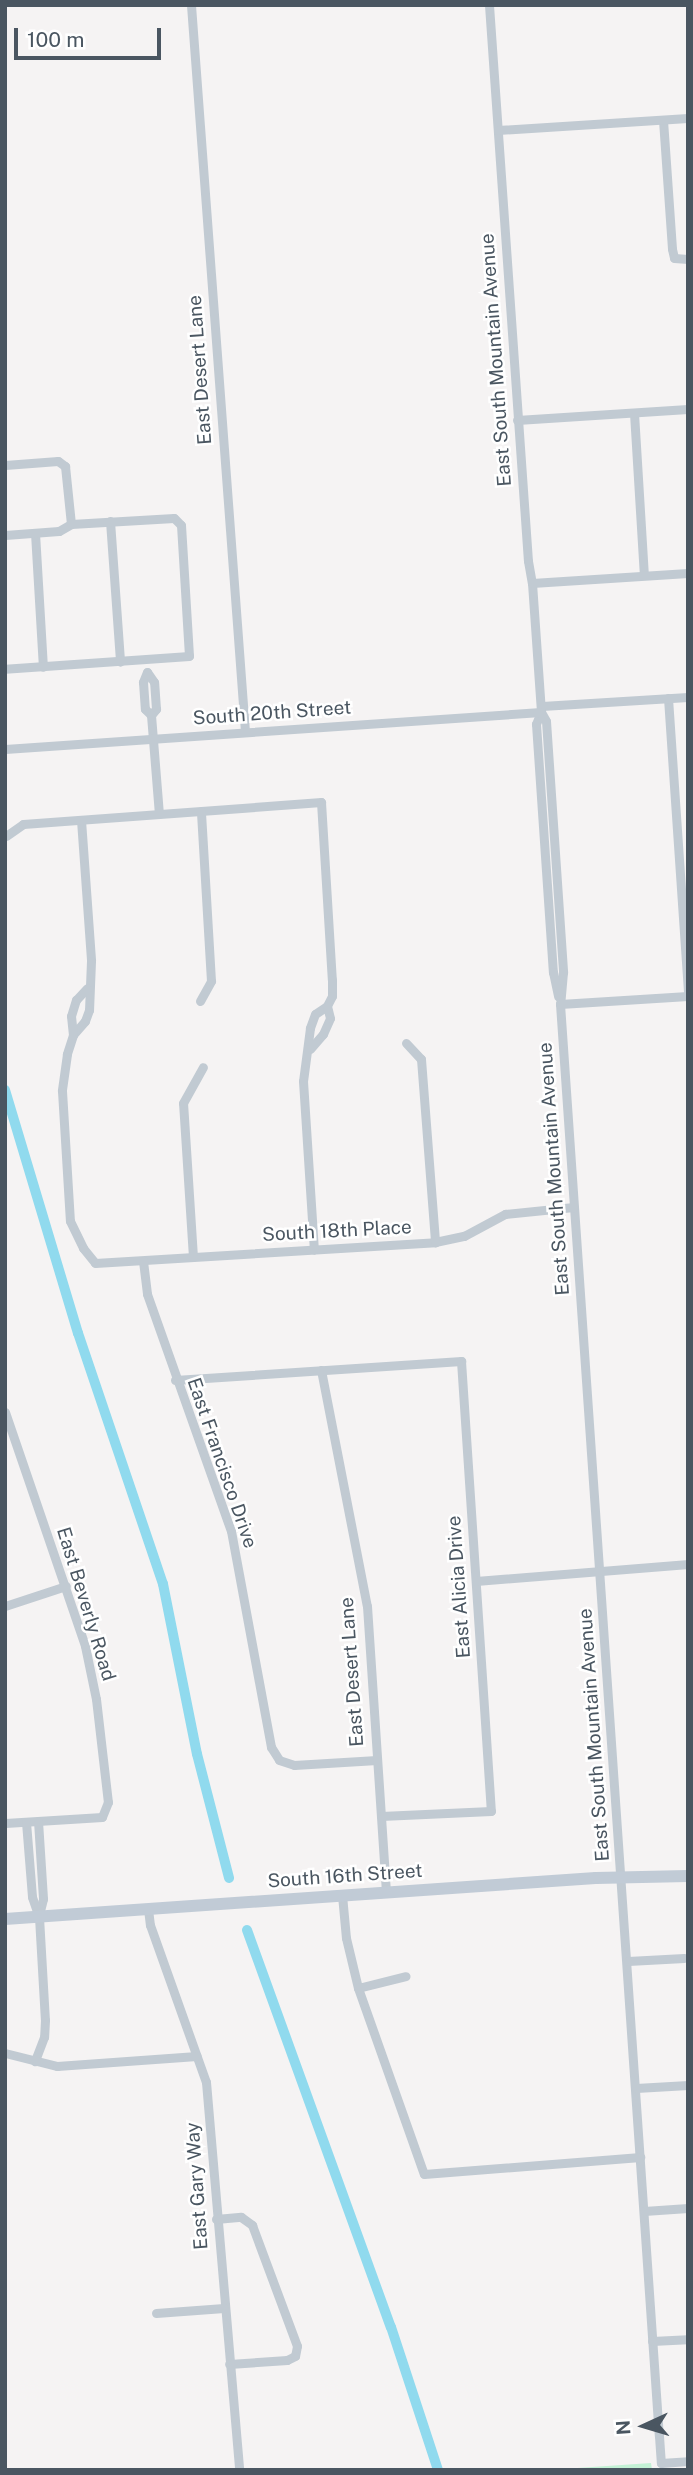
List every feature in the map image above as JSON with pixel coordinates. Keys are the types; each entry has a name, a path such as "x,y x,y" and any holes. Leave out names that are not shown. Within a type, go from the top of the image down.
{"main road":[{"name":"South 16th Street","path":"5,1919 386,1891 688,1876"}],"street":[{"name":"East Desert Lane","path":"191,5 245,732"},
{"name":"East South Mountain Avenue","path":"489,5 517,420 542,709 536,724 553,972 560,1004 601,1572 661,2463 688,2461"},
{"path":"498,130 688,118"},
{"path":"663,120 674,258 688,259"},
{"path":"517,420 688,409"},
{"path":"634,413 644,575"},
{"path":"5,465 58,461 65,466 71,524"},
{"path":"5,535 59,531 71,524 174,518 181,525 189,656 5,669"},
{"path":"110,521 121,662"},
{"path":"35,533 43,667"},
{"path":"532,583 688,573"},
{"path":"146,660 147,672 154,682 156,709 151,715 159,814"},
{"name":"South 20th Street","path":"5,749 688,697"},
{"path":"560,1004 688,995 668,698"},
{"path":"6,836 23,824 321,802 332,996 327,1006 315,1014 310,1028 310,1049 303,1081 313,1250"},
{"path":"200,1001 211,981 201,811"},
{"path":"73,1035 85,1021 89,1010 87,988 90,961 81,820"},
{"path":"73,1035 71,1016 76,1000 87,988"},
{"path":"310,1049 323,1034 330,1018 327,1006"},
{"name":"South 18th Place","path":"73,1035 67,1054 62,1091 70,1221 83,1248 95,1264 435,1242 464,1236 505,1214 574,1207"},
{"path":"406,1043 421,1059 435,1242"},
{"path":"193,1257 183,1103 203,1067"},
{"name":"East Francisco Drive","path":"144,1261 147,1294 230,1531 271,1747 279,1760 295,1765 377,1760"},
{"name":"East Alicia Drive","path":"321,1370 461,1361 491,1811 381,1816"},
{"name":"East Desert Lane","path":"321,1370 367,1606 386,1891"},
{"path":"176,1380 321,1370"},
{"name":"East Beverly Road","path":"5,1412 66,1586 96,1699 107,1811 102,1817 38,1821"},
{"path":"476,1581 688,1564"},
{"path":"5,1606 66,1586"},
{"path":"5,1823 38,1821 43,1899 39,1917 45,2020 44,2038 35,2061"},
{"path":"26,1822 32,1897 39,1917"},
{"path":"342,1895 346,1938 358,1988 424,2174 640,2157"},
{"name":"East Gary Way","path":"148,1909 150,1925 208,2091 216,2219 239,2470"},
{"path":"628,1961 684,1958"},
{"path":"358,1988 406,1976"},
{"path":"5,2053 68,2066 197,2056"},
{"path":"636,2088 688,2085"},
{"path":"644,2211 688,2208"},
{"path":"216,2219 241,2217 252,2224 297,2346 295,2356 229,2364"},
{"path":"156,2313 224,2308"},
{"path":"652,2341 687,2339"}],"green space":[{"path":"651,2463 652,2470 548,2470"}],"waterway":[{"path":"5,1090 78,1333 163,1584 197,1754 229,1878"},
{"path":"247,1930 391,2327 438,2470"}]}
